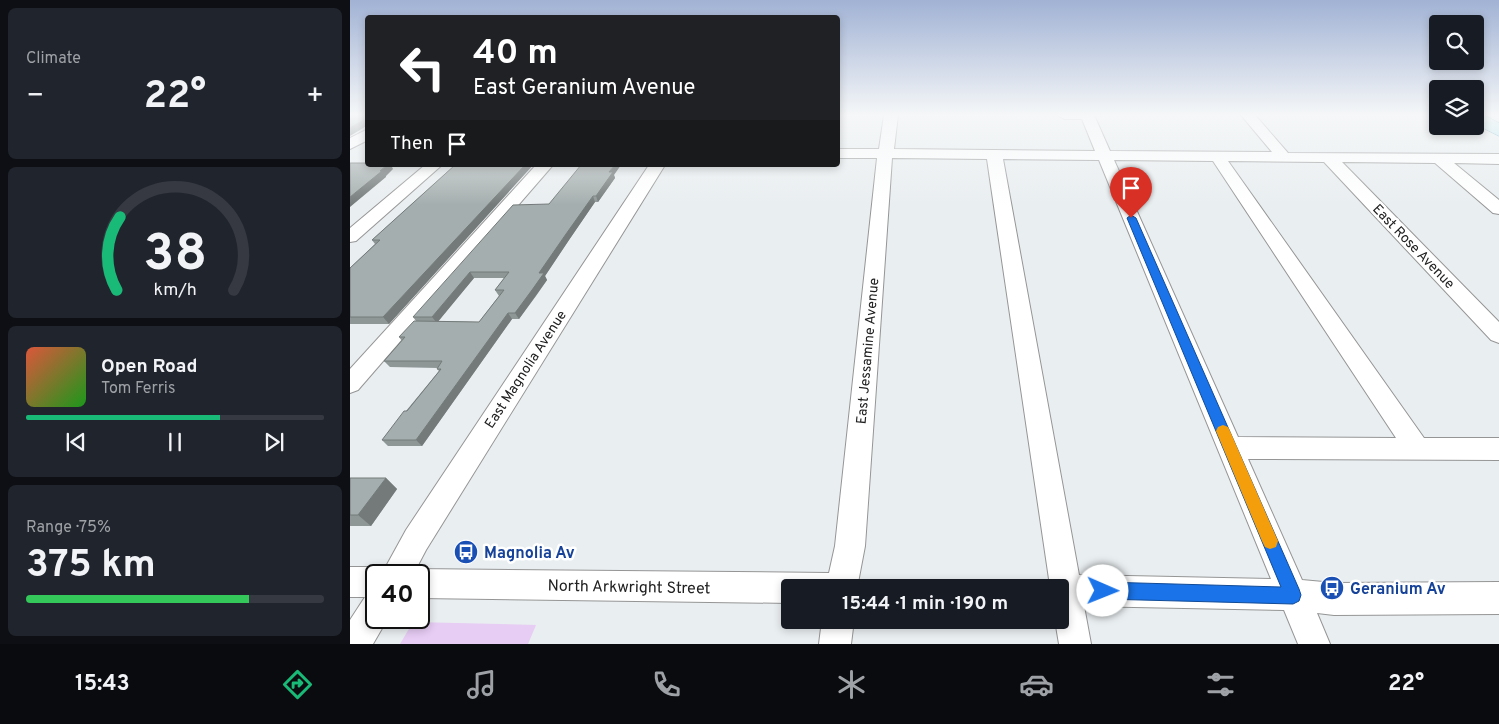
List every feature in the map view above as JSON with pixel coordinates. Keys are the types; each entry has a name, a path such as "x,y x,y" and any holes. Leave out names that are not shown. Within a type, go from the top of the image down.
{"street":[{"name":"East Jessamine Avenue","path":"842,579 850,546 886,145"},
{"path":"1100,145 1314,644"},
{"path":"1274,145 1284,157"},
{"path":"350,149 365,149"},
{"path":"840,153 1499,159"},
{"path":"994,154 1061,579"},
{"path":"1218,156 1418,450"},
{"name":"East Rose Avenue","path":"1328,157 1499,335"},
{"path":"1438,158 1499,209"},
{"path":"350,237 432,167"},
{"path":"350,384 543,167"},
{"name":"East Magnolia Avenue","path":"403,564 421,532 656,167"},
{"path":"1230,448 1499,449"},
{"path":"350,582 365,582"},
{"name":"North Arkwright Street","path":"430,583 781,587"},
{"path":"1069,590 1293,595 1334,599 1499,598"},
{"path":"1069,617 1075,644"},
{"path":"354,644 365,626"},
{"path":"835,644 837,629"}],"shaded area":[{"path":"430,622 536,625 528,644 400,644 409,629 430,629"}],"building":[{"path":"350,163 365,163 365,167 385,167 380,171 382,171 350,197"},
{"path":"453,167 523,167 383,317 350,317 350,268 380,240 372,240"},
{"path":"579,167 613,167 609,172 613,172 596,196 593,196 539,273 544,273 532,290 515,313 508,313 416,440 382,440 404,411 407,411 441,369 437,369 442,361 384,361 405,337 399,337 414,321 479,322 504,290 495,290 509,272 470,272 432,317 413,317 513,205 549,204"},
{"path":"350,478 386,478 358,515 350,515"}],"slow traffic":[{"path":"1223,431 1270,541"}],"place":[{"name":"Magnolia Av","path":"466,552"},
{"name":"Geranium Av","path":"1332,588"}],"route":[{"path":"1103,591 1293,595 1131,218"}]}
